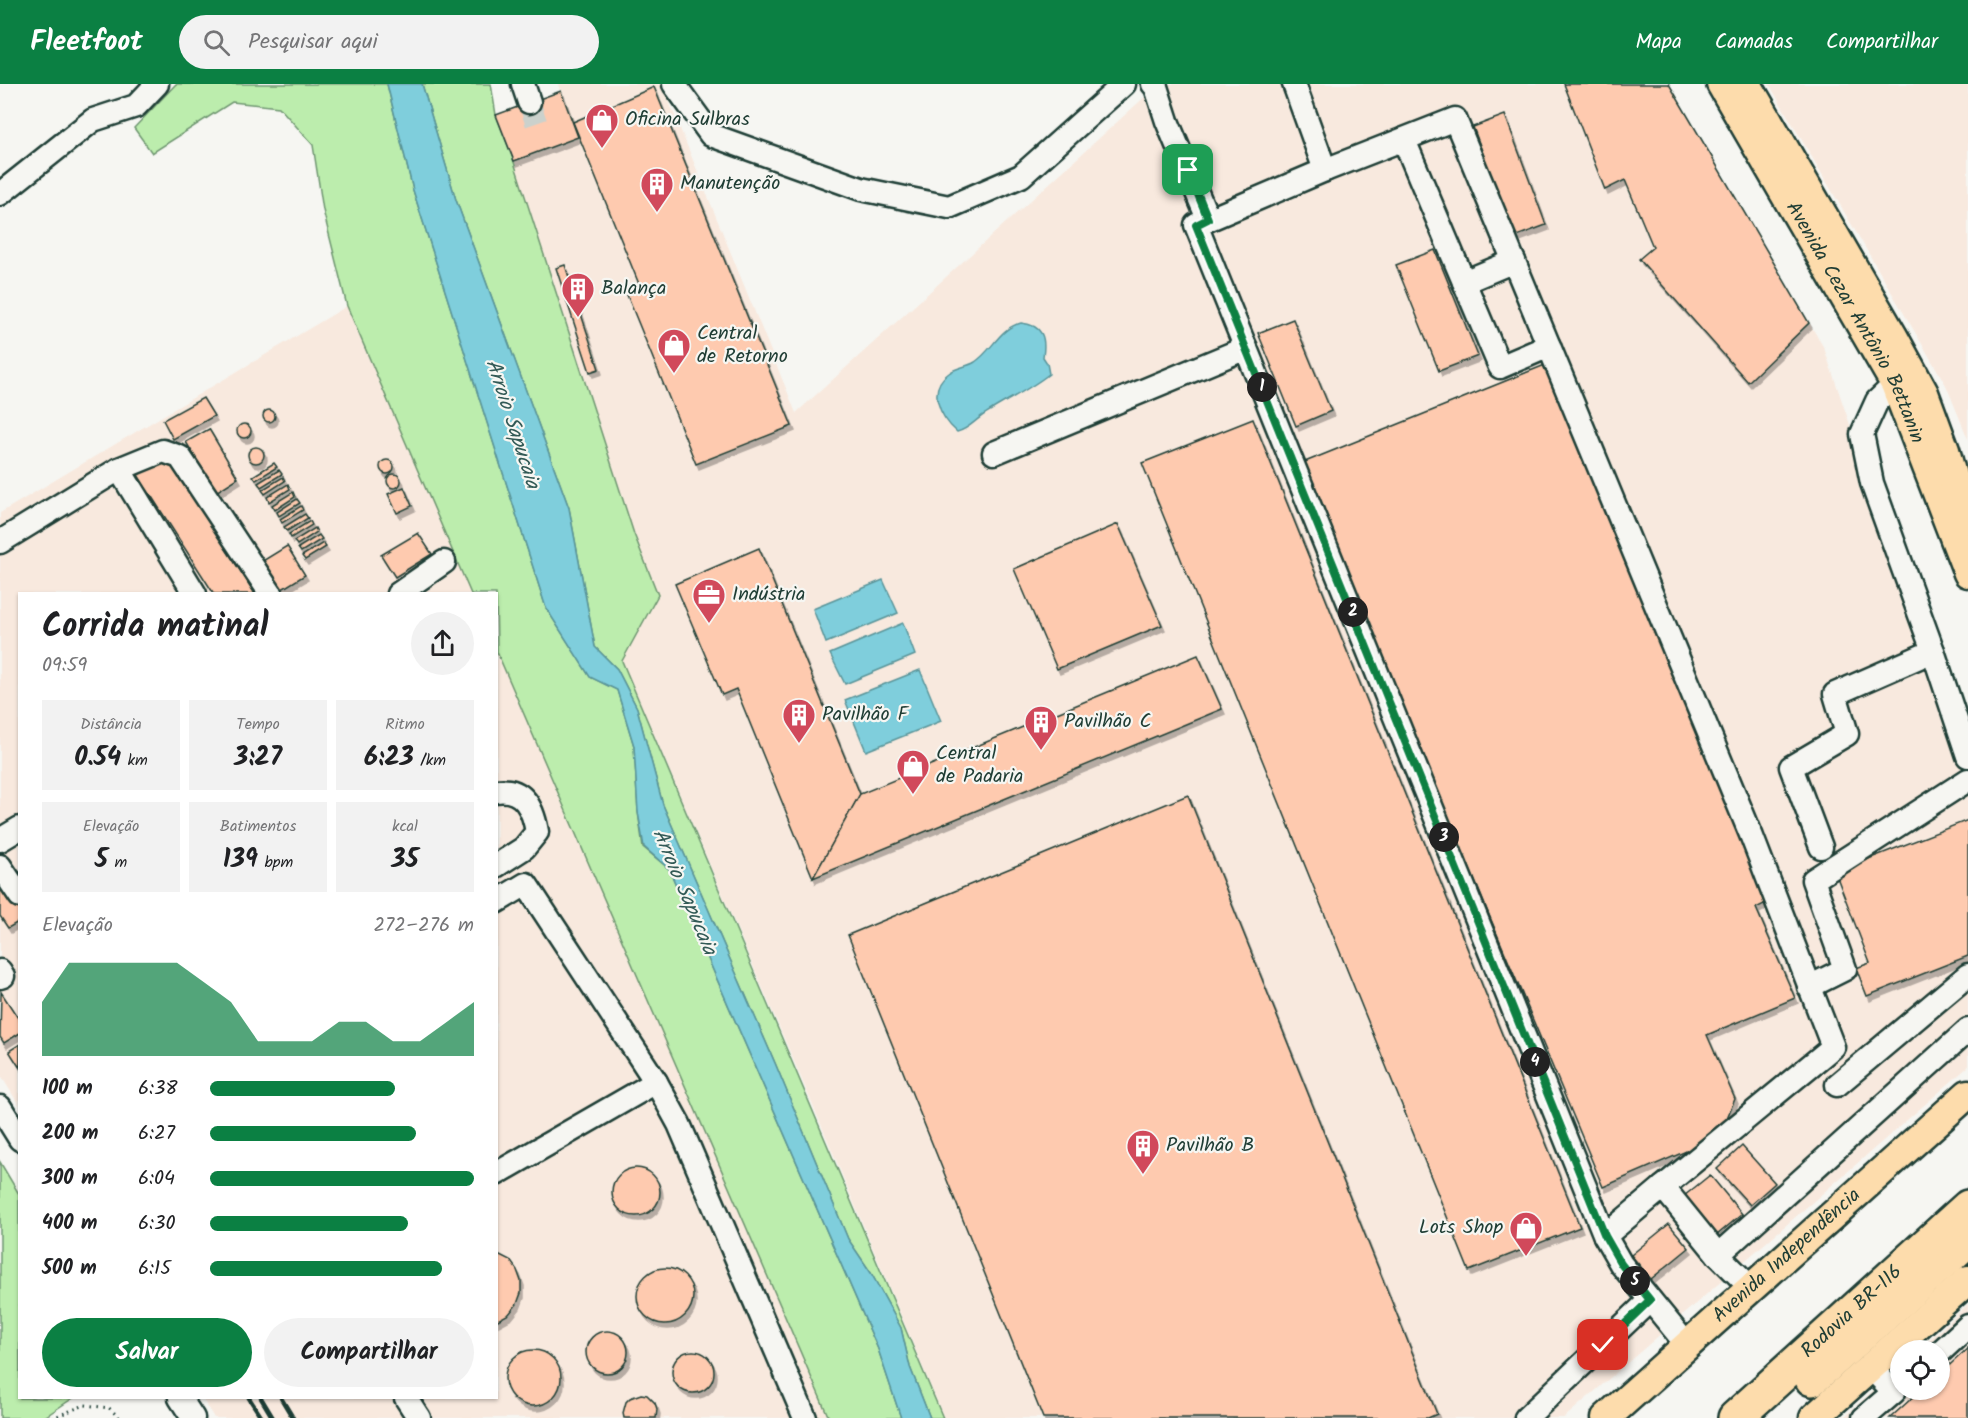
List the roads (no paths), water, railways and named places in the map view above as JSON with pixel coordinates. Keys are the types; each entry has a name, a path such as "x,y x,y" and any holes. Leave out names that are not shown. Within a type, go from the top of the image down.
{"highway":[{"name":"Rodovia BR-116","path":"1735,1418 1968,1208"},
{"name":"Rodovia BR-116","path":"1768,1418 1968,1240"}],"main road":[{"name":"Avenida Cezar Antônio Bettanin","path":"1720,84 1903,378 1924,393 1945,450 1968,525"},
{"name":"Avenida Cezar Antônio Bettanin","path":"1747,84 1903,378 1968,573"},
{"name":"Avenida Independência","path":"1606,1418 1968,1094"},
{"path":"1814,1418 1968,1280"}],"street":[{"path":"0,194 93,120 136,106 157,84"},
{"path":"674,84 711,135 861,189 949,207 1021,176 1124,84"},
{"path":"1153,84 1208,219"},
{"path":"1294,84 1325,170"},
{"path":"1605,1236 1833,1047 1752,837 1455,119 1325,170 1196,225 1605,1236 1621,1264 1687,1345"},
{"path":"1404,140 1500,367 1549,346"},
{"path":"1464,282 1514,261"},
{"path":"994,453 1246,348"},
{"path":"1903,378 1877,401 1862,434 1872,483 1933,651 1968,756"},
{"path":"0,543 118,469 163,451 180,456 270,592"},
{"path":"118,469 194,592"},
{"path":"401,592 444,562"},
{"path":"1821,847 1791,767 1847,734 1835,694 1933,651"},
{"path":"1809,987 1845,969 1813,880 1968,780"},
{"path":"498,791 507,790 525,799 534,815 537,832 524,848 498,865"},
{"path":"0,840 18,829"},
{"path":"0,866 18,893"},
{"path":"498,901 526,884 656,1082 679,1124 805,1418"},
{"path":"0,971 3,976 0,977"},
{"path":"1836,1085 1968,975"},
{"path":"1718,1255 1968,1030"},
{"path":"498,1173 656,1082"},
{"path":"0,1107 18,1136"},
{"path":"1663,1187 1718,1255 1750,1287"},
{"path":"1526,1418 1650,1300"},
{"path":"1950,1343 1968,1326"},
{"path":"1871,1368 1890,1383"},
{"path":"1864,1418 1890,1395"},
{"path":"181,1399 193,1418"},
{"path":"407,1399 419,1418"}],"water":[{"name":"Arroio Sapucaia","path":"387,84 422,84 456,200 569,508 595,647 617,669 637,708 663,805 775,1063 848,1239 871,1273 901,1328 910,1367 930,1418 901,1418 878,1349 669,869 644,847 638,812 634,746 617,690 590,677 546,608 413,190"},
{"path":"1021,323 1034,326 1041,334 1044,344 1043,357 1049,374 957,432 945,419 938,403 938,387 942,380 952,371 975,362 1002,334"},
{"path":"883,580 898,613 826,643 813,609"},
{"path":"903,623 915,655 845,684 830,654"},
{"path":"920,670 941,721 866,751 845,700"}],"tunnel":[{"path":"529,102 537,125"}],"railway":[{"path":"250,1399 262,1418"},
{"path":"262,1399 273,1418"},
{"path":"282,1399 293,1418"}],"place":[{"name":"Oficina Sulbras","path":"602,149"},
{"name":"Manutenção","path":"657,213"},
{"name":"Balança","path":"578,318"},
{"name":"Central de Retorno","path":"674,374"},
{"name":"Indústria","path":"709,624"},
{"name":"Pavilhão F","path":"799,744"},
{"name":"Pavilhão C","path":"1041,751"},
{"name":"Central de Padaria","path":"913,795"},
{"name":"Pavilhão B","path":"1143,1175"},
{"name":"Lots Shop","path":"1526,1257"}]}
